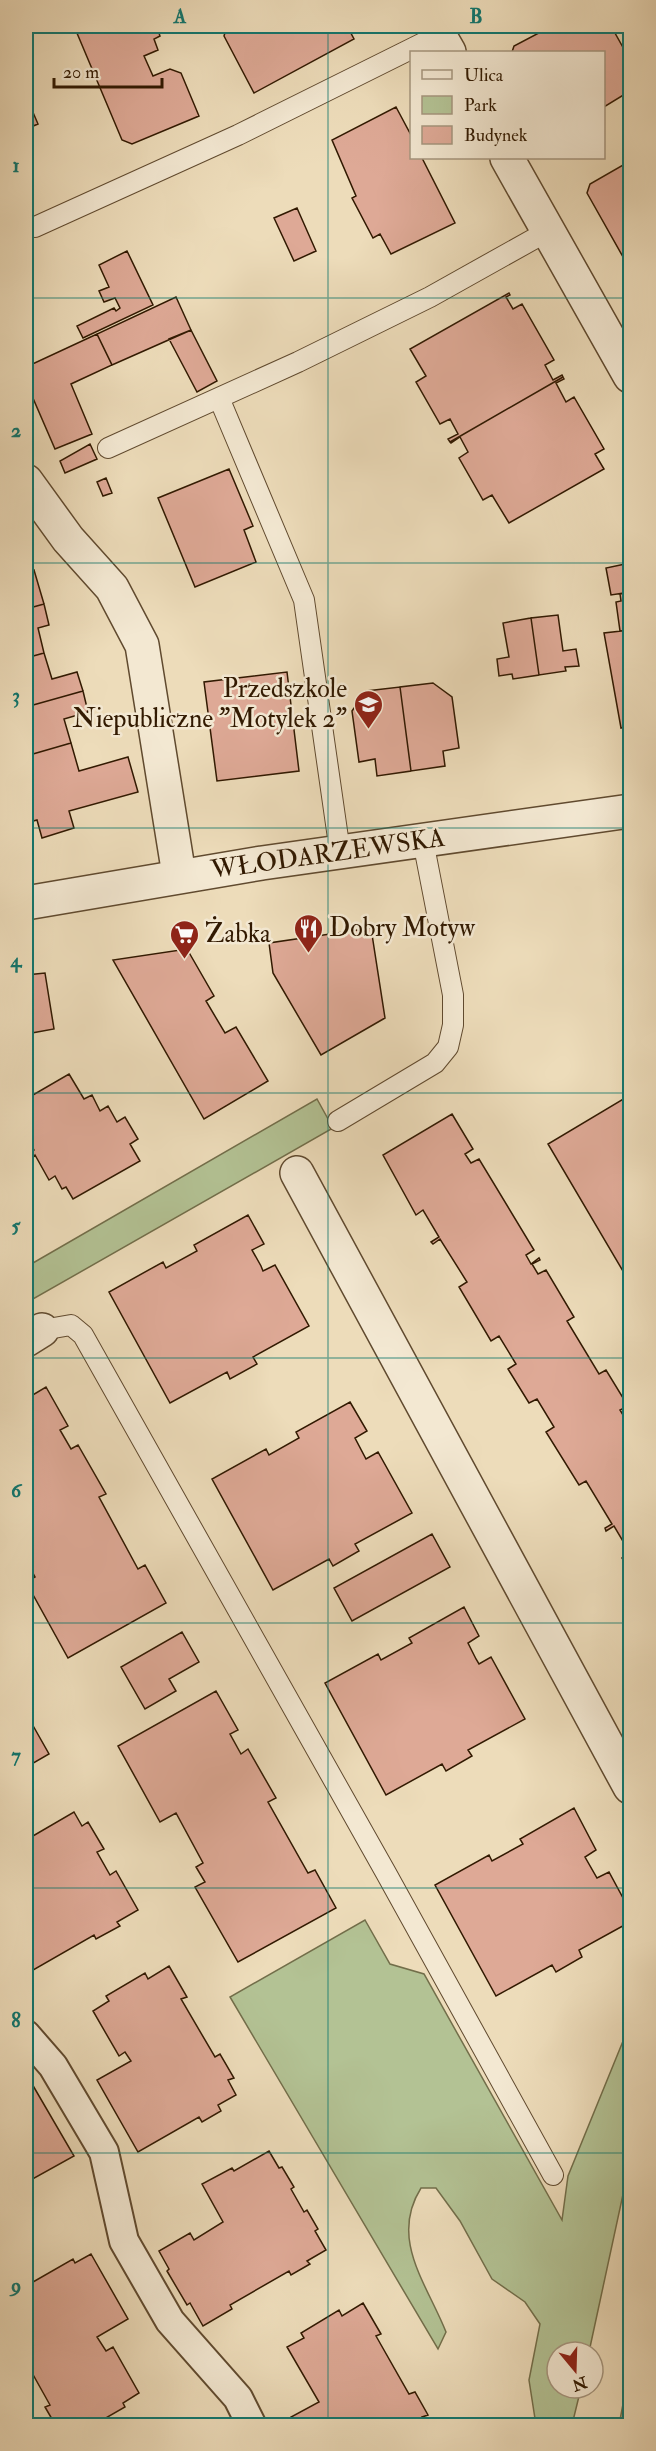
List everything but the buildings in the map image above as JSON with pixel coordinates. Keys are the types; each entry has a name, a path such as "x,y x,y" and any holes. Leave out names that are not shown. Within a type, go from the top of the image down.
{"street":[{"path":"508,159 630,376"},
{"path":"26,481 68,538 112,588 142,645 179,875"},
{"name":"WŁODARZEWSKA","path":"26,903 179,875 630,812"},
{"path":"297,1173 630,1787"},
{"path":"26,2035 53,2066 104,2152 124,2241 170,2321 238,2398 252,2426"}],"lane":[{"path":"414,51 441,38"},
{"path":"35,227 238,135 410,53"},
{"path":"108,448 298,362 420,302 548,231"},
{"path":"219,398 304,600 340,852"},
{"path":"338,1121 435,1063 448,1047 453,1025 453,995 423,841"},
{"path":"34,1335 71,1325 83,1335 387,1873 553,2175"}],"green space":[{"path":"317,1099 333,1128 26,1303 26,1267"},
{"path":"365,1920 390,1964 424,1974 562,2220 568,2176 630,2024 630,2162 592,2340 545,2340 545,2400 578,2400 572,2425 536,2425 529,2380 540,2324 525,2302 492,2279 460,2221 436,2188 421,2188 412,2207 409,2225 410,2243 421,2279 446,2332 438,2349 230,1997"},
{"path":"630,2366 630,2425 619,2425 629,2373"}],"place":[{"name":"Przedszkole Niepubliczne \"Motylek 2\"","path":"368,730"},
{"name":"Dobry Motyw","path":"308,954"},
{"name":"Żabka","path":"184,960"}]}
